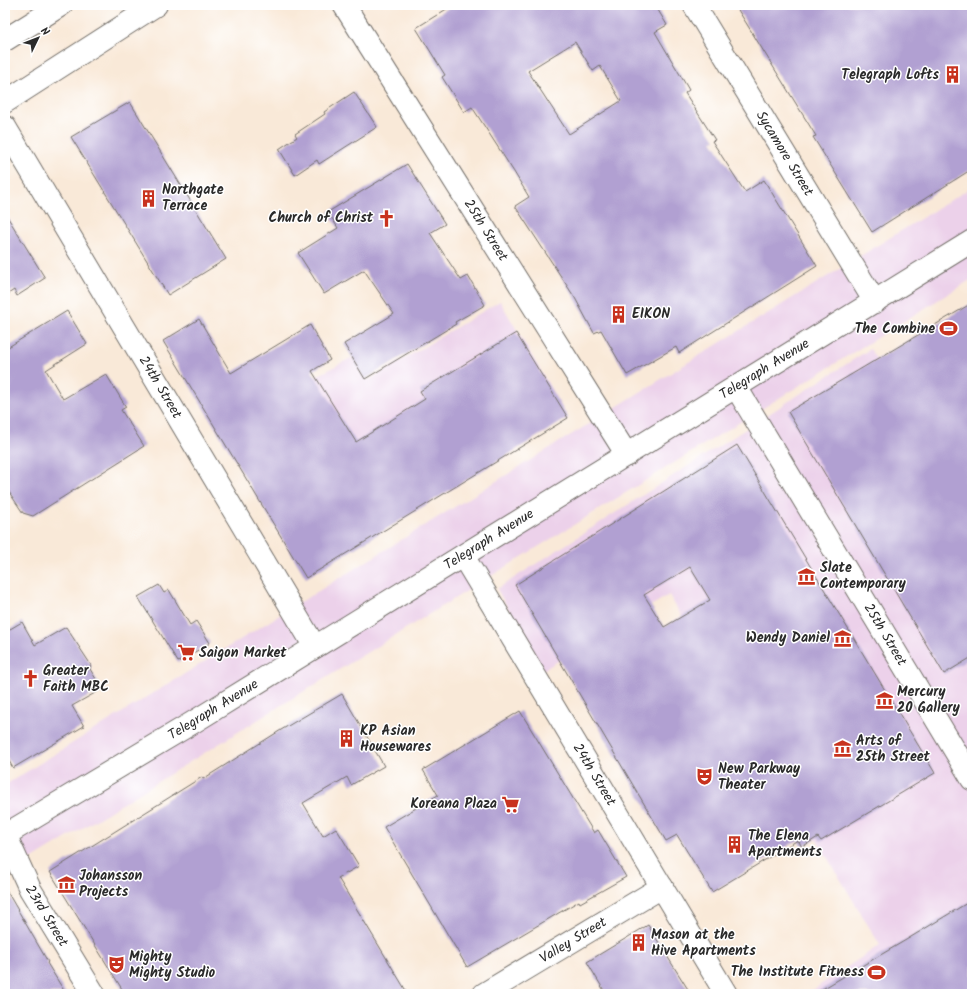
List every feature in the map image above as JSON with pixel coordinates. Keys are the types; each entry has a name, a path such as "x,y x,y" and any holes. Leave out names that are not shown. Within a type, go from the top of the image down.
{"street":[{"path":"5,40 61,5"},
{"path":"5,102 156,5"},
{"name":"25th Street","path":"344,5 627,455"},
{"name":"Sycamore Street","path":"694,5 875,302"},
{"name":"24th Street","path":"5,127 315,647"},
{"name":"Telegraph Avenue","path":"5,834 315,647 972,241"},
{"name":"25th Street","path":"736,387 972,779"},
{"name":"24th Street","path":"463,556 726,994"},
{"name":"23rd Street","path":"5,834 30,889 94,994"},
{"name":"Valley Street","path":"484,994 662,887"}],"shaded area":[{"path":"972,187 972,279 5,876 5,785"},
{"path":"500,301 568,418 401,520 315,377 351,358 369,380"},
{"path":"870,349 935,456 972,465 972,964 923,994 807,994 880,945 669,595 543,670 497,589"}],"building":[{"path":"453,5 655,5 667,25 655,32 689,90 685,93 715,140 712,141 745,192 764,180 817,266 679,353 676,347 627,375 601,330 594,333 575,298 515,206 529,197 514,172 472,107 464,112 442,77 445,75 416,28","holes":["575,42 593,71 600,66 621,101 569,134 528,71"]},
{"path":"735,5 972,5 972,169 872,232 813,137 816,136"},
{"path":"354,92 377,127 319,164 317,160 295,175 279,149 297,137 295,134"},
{"name":"Northgate Terrace","path":"130,102 226,259 168,295 71,137"},
{"path":"407,164 445,224 430,233 461,280 468,276 485,305 455,322 456,324 365,379 344,344 394,314 364,270 324,294 298,253 338,228 328,212"},
{"path":"5,213 45,278 17,296 14,290 5,296"},
{"path":"972,303 972,657 944,674 788,412"},
{"path":"67,311 87,344 46,370 63,399 106,374 126,407 121,410 144,446 33,516 23,513 5,486 5,349"},
{"path":"199,319 231,373 310,325 330,360 312,371 356,442 425,399 420,391 516,333 568,418 306,578 163,341"},
{"path":"737,445 935,773 821,841 818,837 802,847 798,840 712,892 677,835 666,841 515,585","holes":["690,567 710,600 664,627 644,595"]},
{"path":"159,585 164,593 169,590 190,625 196,621 210,643 178,662 138,597"},
{"name":"Greater Faith MBC","path":"22,622 35,645 66,627 91,665 90,669 102,689 72,706 84,726 13,768 5,754 5,632"},
{"path":"342,694 384,766 351,785 347,777 303,803 323,836 336,828 359,866 338,878 408,994 125,994 50,872 202,777 203,779"},
{"path":"520,711 594,833 598,830 626,877 580,903 579,901 467,967 384,827 438,795 423,770"},
{"path":"5,888 48,962 47,963 66,994 5,994"},
{"path":"972,900 972,994 814,994 906,940"},
{"name":"Mason at the Hive Apartments","path":"648,925 691,994 606,994 587,962"}],"place":[{"name":"Telegraph Lofts","path":"952,75"},
{"name":"Northgate Terrace","path":"149,198"},
{"name":"Church of Christ","path":"386,218"},
{"name":"EIKON","path":"619,314"},
{"name":"The Combine","path":"948,329"},
{"name":"Slate Contemporary","path":"807,576"},
{"name":"Wendy Daniel","path":"843,638"},
{"name":"Saigon Market","path":"186,653"},
{"name":"Greater Faith MBC","path":"30,679"},
{"name":"Mercury 20 Gallery","path":"884,700"},
{"name":"KP Asian Housewares","path":"347,739"},
{"name":"Arts of 25th Street","path":"843,749"},
{"name":"New Parkway Theater","path":"705,777"},
{"name":"Koreana Plaza","path":"510,804"},
{"name":"The Elena Apartments","path":"735,844"},
{"name":"Johansson Projects","path":"66,884"},
{"name":"Mason at the Hive Apartments","path":"638,943"},
{"name":"Mighty Mighty Studio","path":"116,965"},
{"name":"The Institute Fitness","path":"877,972"}]}
